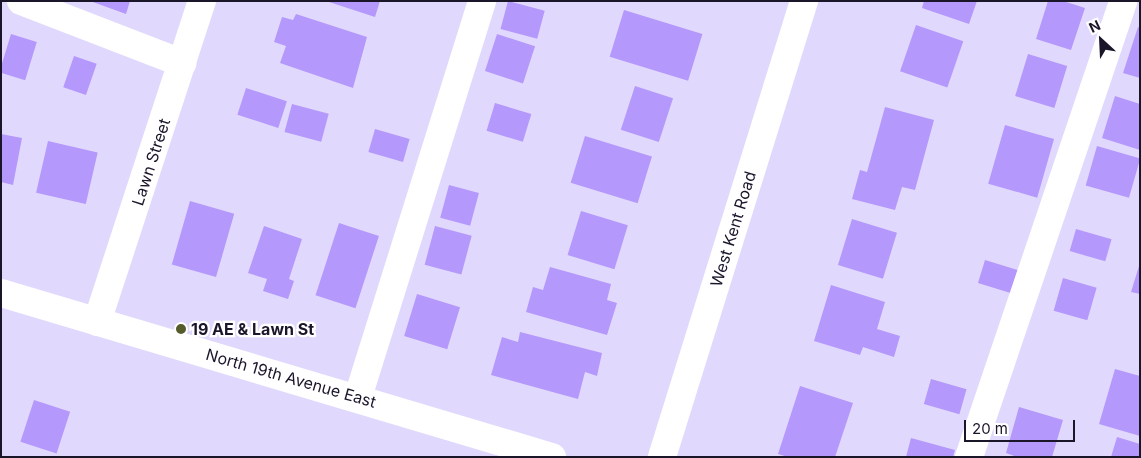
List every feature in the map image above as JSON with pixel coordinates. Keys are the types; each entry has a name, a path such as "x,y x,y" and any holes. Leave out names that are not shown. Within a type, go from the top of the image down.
{"street":[{"path":"21,1 182,63"},
{"name":"Lawn Street","path":"98,322 202,1"},
{"path":"358,397 482,1"},
{"name":"West Kent Road","path":"662,457 804,1"},
{"path":"969,457 1123,1"},
{"name":"North 19th Avenue East","path":"1,292 358,397 552,457"}],"building":[{"path":"90,1 130,1 126,14"},
{"path":"326,1 380,1 375,17"},
{"path":"508,1 545,11 537,39 500,29"},
{"path":"924,1 977,1 969,24 922,8"},
{"path":"1048,1 1063,1 1085,8 1071,50 1036,39"},
{"path":"624,10 702,34 688,81 610,57"},
{"path":"296,14 367,37 353,88 280,63 286,46 274,42 282,17 293,20"},
{"path":"916,25 963,41 947,88 900,71"},
{"path":"1138,27 1140,28 1140,78 1123,73"},
{"path":"11,34 37,42 25,80 1,73 1,67"},
{"path":"497,34 535,46 523,83 485,71"},
{"path":"1028,54 1067,66 1054,108 1015,96"},
{"path":"74,56 97,64 86,95 63,87"},
{"path":"635,86 673,98 659,142 621,130"},
{"path":"246,88 287,101 278,128 237,115"},
{"path":"1115,96 1140,104 1140,150 1102,138"},
{"path":"495,103 531,114 523,142 487,131"},
{"path":"292,104 329,114 321,142 284,132"},
{"path":"885,107 934,120 915,190 902,187 895,210 852,199 860,170 867,172"},
{"path":"1005,125 1054,139 1037,198 988,184"},
{"path":"375,129 410,139 403,162 368,152"},
{"path":"1,134 22,138 13,185 1,182"},
{"path":"585,136 652,156 638,203 571,183"},
{"path":"48,141 98,152 86,204 36,193"},
{"path":"1097,146 1140,158 1129,198 1086,185"},
{"path":"449,185 479,193 470,226 440,218"},
{"path":"190,201 234,214 216,277 172,264"},
{"path":"581,211 628,225 614,269 568,255"},
{"path":"852,219 897,233 883,279 838,265"},
{"path":"339,223 379,236 355,308 316,295"},
{"path":"264,226 302,239 289,279 294,281 288,299 263,291 267,279 248,273"},
{"path":"435,226 472,236 461,274 425,265"},
{"path":"1076,229 1112,239 1105,261 1070,251"},
{"path":"985,260 1018,270 1010,293 978,283"},
{"path":"1140,266 1140,294 1131,292"},
{"path":"550,267 611,284 607,300 617,303 607,335 526,312 533,287 543,290"},
{"path":"1063,278 1097,288 1087,320 1054,311"},
{"path":"831,285 885,302 877,329 900,336 894,357 863,347 860,355 814,341"},
{"path":"417,294 460,307 447,349 404,336"},
{"path":"520,332 602,353 597,376 585,372 578,399 491,375 502,337 518,342"},
{"path":"1115,369 1140,376 1140,436 1099,424"},
{"path":"931,379 967,389 959,414 924,404"},
{"path":"800,386 853,403 835,457 788,457 778,454"},
{"path":"34,400 70,412 57,454 20,442"},
{"path":"1019,407 1063,420 1052,457 1017,457 1006,453"},
{"path":"1117,437 1140,444 1140,457 1111,457"},
{"path":"911,438 955,450 953,457 906,457"}],"place":[{"name":"19 AE & Lawn St","path":"181,329"}]}
